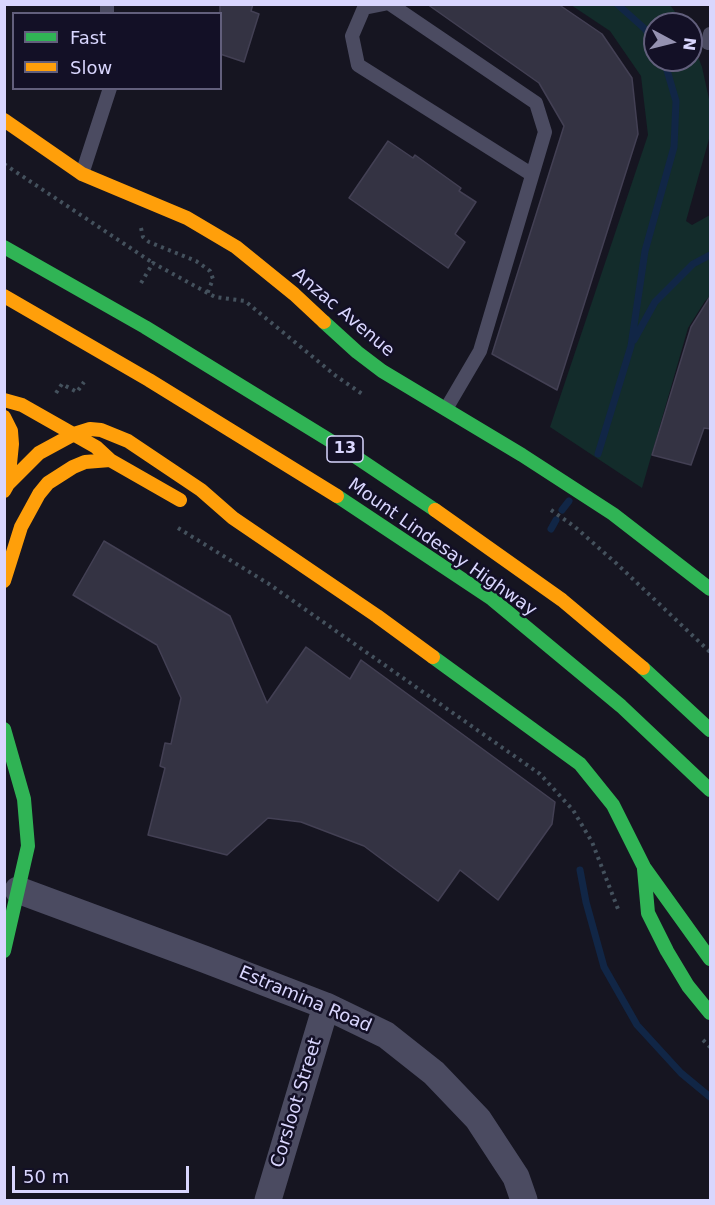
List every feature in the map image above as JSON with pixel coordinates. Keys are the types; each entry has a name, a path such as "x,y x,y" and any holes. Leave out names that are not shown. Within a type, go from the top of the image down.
{"main road":[{"name":"Anzac Avenue","path":"4,120 82,174 203,226 236,247 382,371 522,455 613,514 711,589"},
{"name":"Mount Lindesay Highway","path":"4,247 155,333 347,451 458,525 562,600 711,730"},
{"name":"Mount Lindesay Highway","path":"4,296 263,449 492,599 621,706 711,790"},
{"path":"4,400 22,405 74,434 96,447 110,460 200,510 232,518"},
{"path":"4,417 11,431 12,444 6,488"},
{"path":"6,488 39,453 74,434 90,429 101,430 128,441 201,490 232,518 377,616 580,764 613,805 644,867 711,960"},
{"path":"4,580 21,527 39,494 48,483 85,462 110,460"},
{"path":"4,729 24,799 28,846 4,951"},
{"path":"11,856 18,890"},
{"path":"644,867 648,913 688,986 711,1013"},
{"path":"690,933 711,937"}],"street":[{"name":"Estramina Road","path":"18,890 326,1006 386,1035 434,1073 478,1119 516,1178 524,1200"},
{"name":"Corsloot Street","path":"268,1200 326,1006"}],"lane":[{"path":"384,4 364,8 352,36 358,65 531,174"},
{"path":"390,4 536,103 545,132 480,351 446,409"},
{"path":"82,174 109,90"}],"path":[{"path":"4,164 153,263 207,294 245,301 336,376 374,401"},
{"path":"151,202 142,223 140,232 143,237 149,242 196,261 210,271 213,279 207,294"},
{"path":"141,283 153,263"},
{"path":"52,399 62,384 77,392 84,382"},
{"path":"542,504 575,527 711,652"},
{"path":"178,528 269,584 540,774 573,810 592,842 620,914"},
{"path":"698,1035 711,1047"}],"green space":[{"path":"571,5 670,5 675,12 643,12 643,72 703,72 709,99 709,139 686,221 692,225 710,215 710,296 688,328 642,488 550,427 648,135 641,76 610,31"}],"building":[{"path":"220,4 253,4 251,11 259,14 244,62 222,55 222,12 220,12"},
{"path":"427,4 558,4 602,34 632,78 638,134 557,390 492,354 564,126 539,83"},
{"path":"388,141 413,158 415,155 461,188 459,191 476,202 455,234 465,242 448,268 349,198"},
{"path":"711,295 711,429 704,428 691,465 652,455 691,327"},
{"path":"104,541 230,616 267,703 306,647 350,679 361,660 555,802 552,824 498,900 460,870 438,901 364,846 301,822 268,818 227,855 148,835 165,768 160,766 165,743 171,744 181,698 157,645 73,595"}],"waterway":[{"path":"617,4 643,27"},
{"path":"598,454 631,346 645,251 674,147 676,101 668,72"},
{"path":"634,340 655,302 693,264 710,255"},
{"path":"562,510 569,501"},
{"path":"551,529 556,520"},
{"path":"580,870 586,902 604,967 637,1025 681,1073 710,1097"}],"traffic: fast":[{"path":"4,247 145,327 347,451 435,510"},
{"path":"324,322 382,371 522,455 613,514 710,589"},
{"path":"337,496 492,599 621,706 710,790"},
{"path":"433,657 580,764 613,805 644,867 710,959"},
{"path":"643,668 710,730"},
{"path":"4,729 24,799 28,846 4,951"},
{"path":"644,869 648,913 688,986 710,1013"}],"traffic: slow":[{"path":"4,120 82,174 187,218 236,247 294,294 324,322"},
{"path":"4,296 149,380 337,496"},
{"path":"4,400 22,405 96,447 110,460 180,500"},
{"path":"4,417 11,431 12,444 8,484"},
{"path":"4,491 8,484 39,453 74,434 90,429 101,430 128,441 201,490 233,518 433,657"},
{"path":"4,581 21,527 39,494 48,483 85,462 110,460"},
{"path":"435,510 562,600 643,668"}]}
